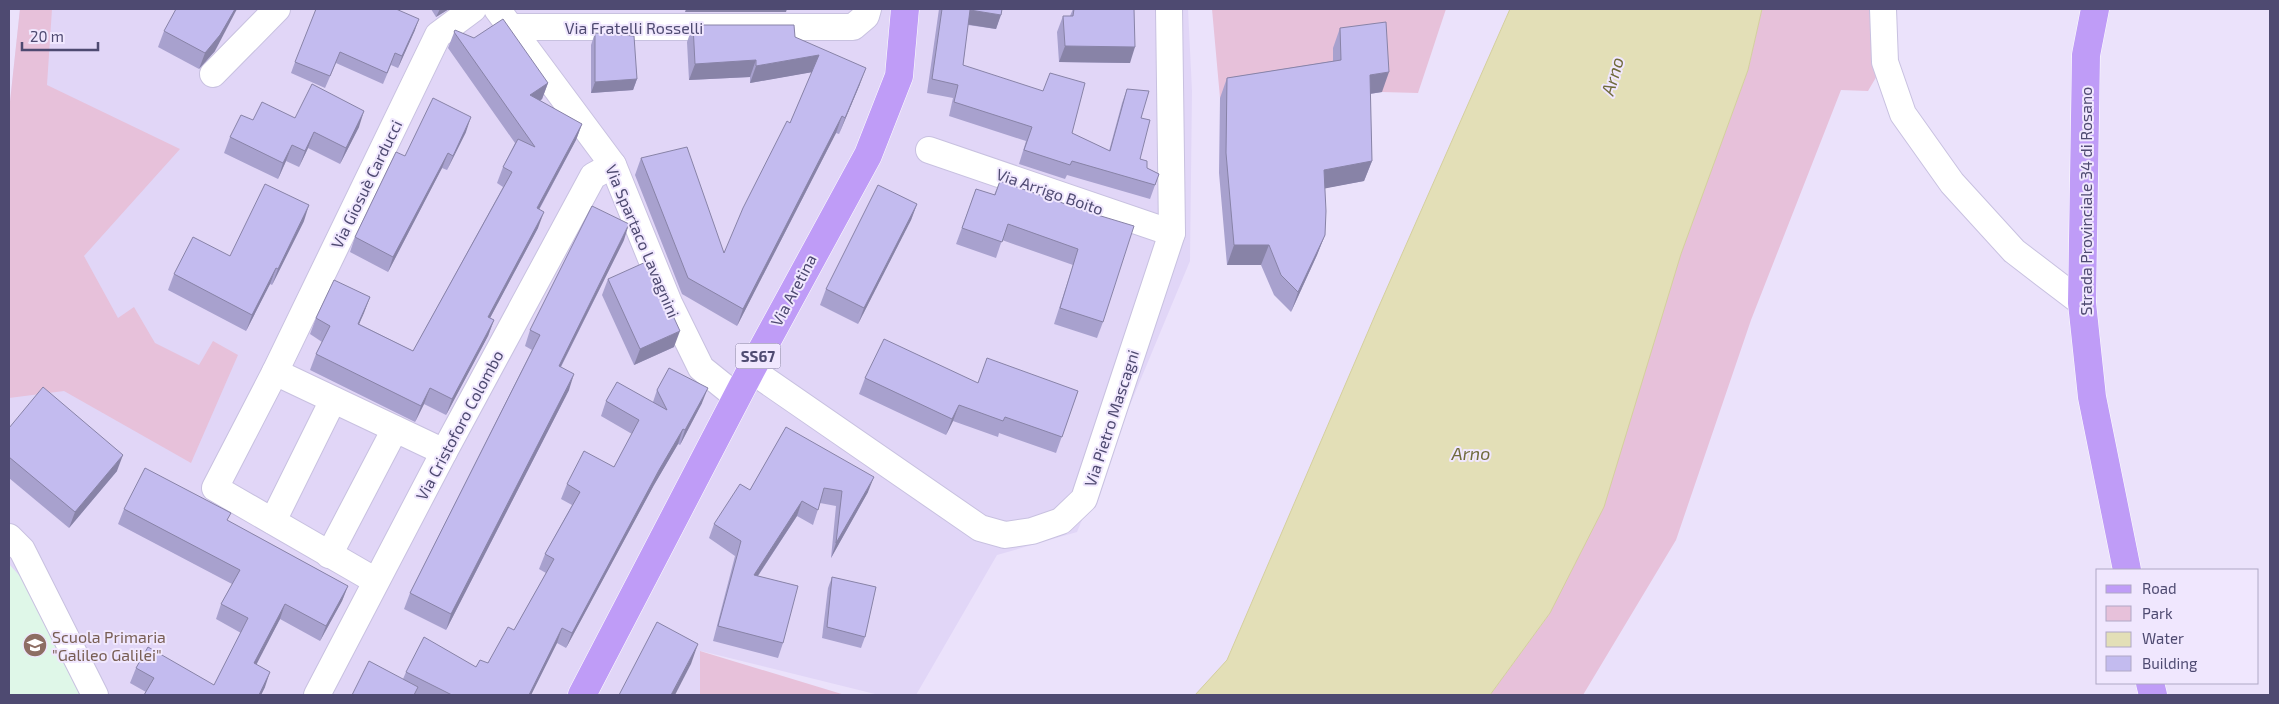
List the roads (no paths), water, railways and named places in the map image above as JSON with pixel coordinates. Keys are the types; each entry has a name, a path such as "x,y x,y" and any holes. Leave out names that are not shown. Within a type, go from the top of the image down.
{"main road":[{"name":"Via Aretina","path":"582,695 751,370 868,155 899,76 905,9"},
{"name":"Strada Provinciale 34 di Rosano","path":"2095,9 2086,55 2082,303 2092,397 2127,569"}],"street":[{"path":"213,74 278,9"},
{"name":"Via Giosuè Carducci","path":"272,521 215,488 275,372 438,35 473,9"},
{"name":"Via Fratelli Rosselli","path":"504,18 852,27 866,16 868,9"},
{"name":"Via Pietro Mascagni","path":"751,370 980,528 1005,536 1032,531 1061,521 1084,499 1172,233 1169,9"},
{"path":"1883,9 1885,62 1903,114 1952,184 2014,251 2082,303"},
{"name":"Via Spartaco Lavagnini","path":"504,18 613,165 669,303 701,368 737,398"},
{"name":"Via Arrigo Boito","path":"929,150 1172,233"},
{"name":"Via Cristoforo Colombo","path":"317,695 444,452 593,176 613,165"},
{"path":"275,372 444,452"},
{"path":"333,400 272,521 376,581"},
{"path":"329,555 395,429"},
{"path":"9,537 22,550 95,695"}],"water":[{"name":"Arno","path":"1510,9 1762,9 1748,70 1681,254 1604,507 1550,613 1490,695 1195,695 1227,660 1376,313"}],"place":[{"name":"Scuola Primaria \"Galileo Galilei\"","path":"35,645"}]}
